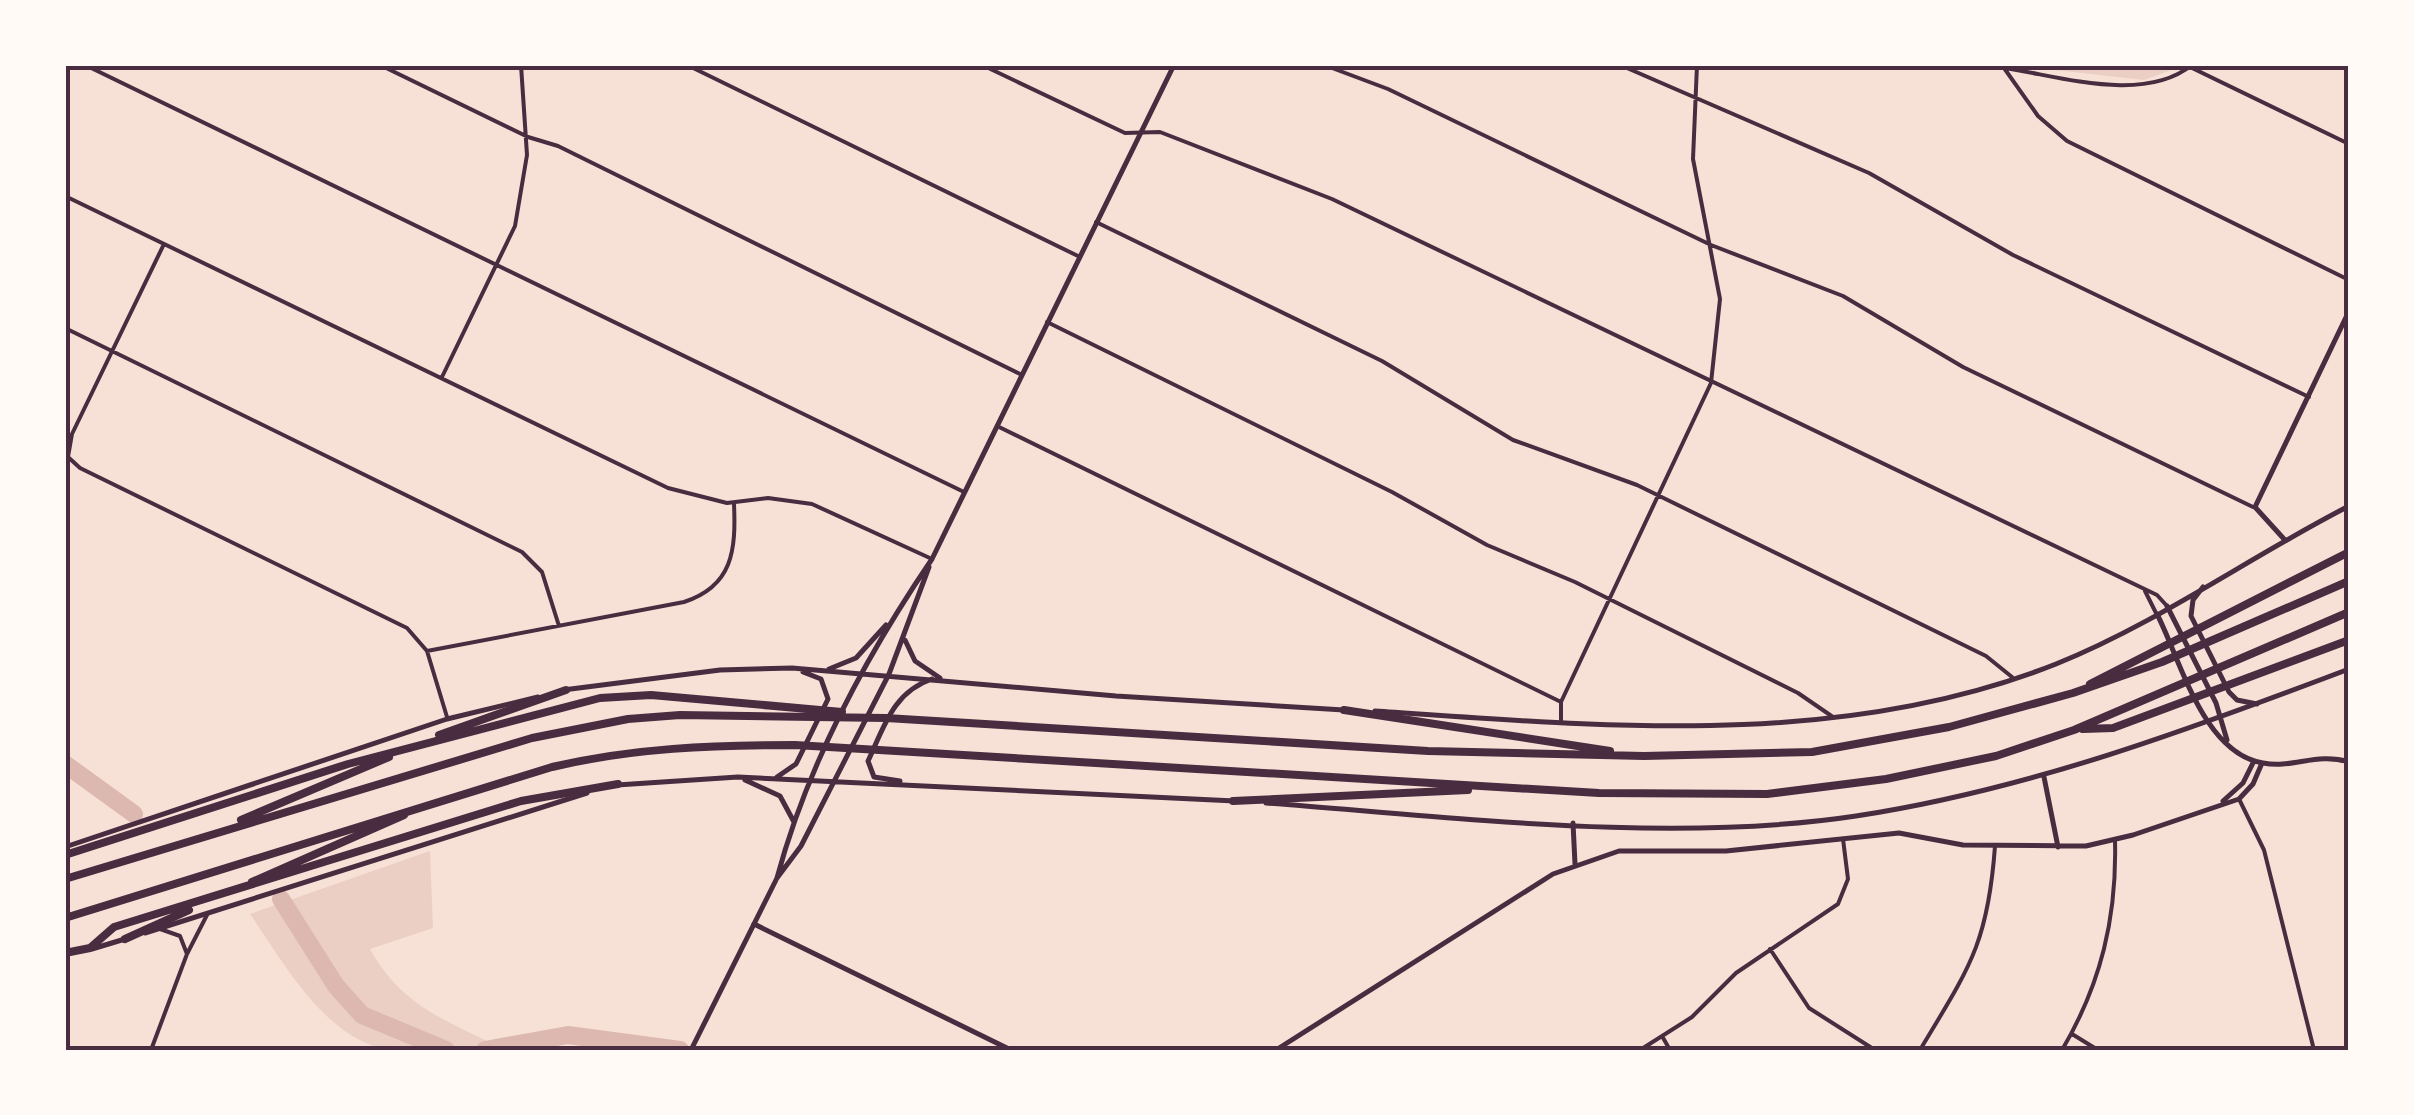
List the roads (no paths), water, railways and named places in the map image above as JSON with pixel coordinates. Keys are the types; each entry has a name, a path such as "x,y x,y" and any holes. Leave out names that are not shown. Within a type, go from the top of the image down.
{"highway":[{"path":"2073,693 2349,552"},
{"path":"65,855 348,764 600,698 651,696 886,718 1428,751 1758,756 1826,750 1949,727 2073,693 2162,662 2349,581"},
{"path":"65,918 430,802 607,754 795,746 1670,796 1824,788 1996,756 2074,730 2349,612"},
{"path":"2074,730 2112,728 2349,640"},
{"path":"205,835 486,715 566,690"},
{"path":"1344,710 1644,756"},
{"path":"65,879 532,738 614,722 727,712 811,711"},
{"path":"65,955 90,948 114,927 521,801 618,784"},
{"path":"1233,800 1496,788"},
{"path":"126,939 430,802"}],"main road":[{"path":"777,878 802,846 888,674 932,559 1174,65"},
{"path":"2284,539 2255,507 2349,311"},
{"path":"65,847 447,719 566,690 720,670 864,672 1116,696 1560,722 1709,727 1833,718 1922,702 2013,678 2088,650 2349,506"},
{"path":"691,1050 777,878 810,780 888,624 932,559"},
{"path":"2205,584 2193,600 2191,616 2233,696 2258,704"},
{"path":"2167,606 2216,704 2228,742"},
{"path":"2156,613 2209,722 2228,742 2262,763 2315,756 2349,762"},
{"path":"826,670 856,658 888,624"},
{"path":"904,636 914,661 939,679"},
{"path":"774,779 796,764 828,699 822,678 792,668"},
{"path":"65,955 618,784 738,778 810,780 1710,828 1822,820 1908,807 2044,777 2222,718 2349,670"},
{"path":"923,785 874,777 868,761 896,702 918,684 939,679"},
{"path":"2221,803 2243,783 2254,761"},
{"path":"1276,1050 1575,864 1619,851 1726,851 1900,832 1995,846 2058,847 2115,840 2239,799 2253,784 2262,763"},
{"path":"2044,777 2058,847"},
{"path":"738,778 780,796 794,823"},
{"path":"1573,823 1575,864"},
{"path":"754,924 1011,1050"}],"street":[{"path":"85,65 964,492"},
{"path":"380,65 558,146 1022,375"},
{"path":"442,378 515,226 524,190 522,65"},
{"path":"687,65 1079,257"},
{"path":"982,65 996,68 1125,132 1160,132 1332,199 2145,591 2167,606"},
{"path":"1324,65 1388,89 1711,246 1843,296 1963,367 2255,507"},
{"path":"1620,65 1693,100 1869,173 2013,255 2308,397"},
{"path":"1560,722 1561,702 1712,383 1720,319 1711,246 1693,159 1697,65"},
{"path":"1972,65 2128,85 2166,80 2191,66 2349,144"},
{"path":"2004,68 2038,116 2066,141 2349,280"},
{"path":"65,196 668,488 734,503 768,498 812,504 932,559"},
{"path":"1096,222 1382,361 1524,445 1661,496 1986,656 2013,678"},
{"path":"164,244 72,434 68,457 80,468 397,622 415,635 427,651 447,719"},
{"path":"1047,322 1392,492 1487,545 1611,600 1798,693 1833,718"},
{"path":"65,328 522,552 542,572 559,626"},
{"path":"997,426 1561,702"},
{"path":"427,651 684,602 712,589 733,558 734,503"},
{"path":"2145,591 2156,613"},
{"path":"2239,799 2264,850 2314,1050"},
{"path":"1640,1050 1692,1017 1736,973 1838,904 1848,878 1843,839"},
{"path":"2062,1050 2104,956 2114,902 2115,840"},
{"path":"1920,1050 1980,946 1991,897 1995,846"},
{"path":"151,1050 187,954 208,913"},
{"path":"159,929 180,936 187,954"},
{"path":"1770,949 1809,1008 1876,1050"},
{"path":"2072,1034 2098,1050"},
{"path":"1662,1036 1670,1050"}],"waterway":[{"path":"65,764 134,814"},
{"path":"281,899 336,986 362,1015 446,1050"},
{"path":"485,1050 568,1035 680,1050"}]}
